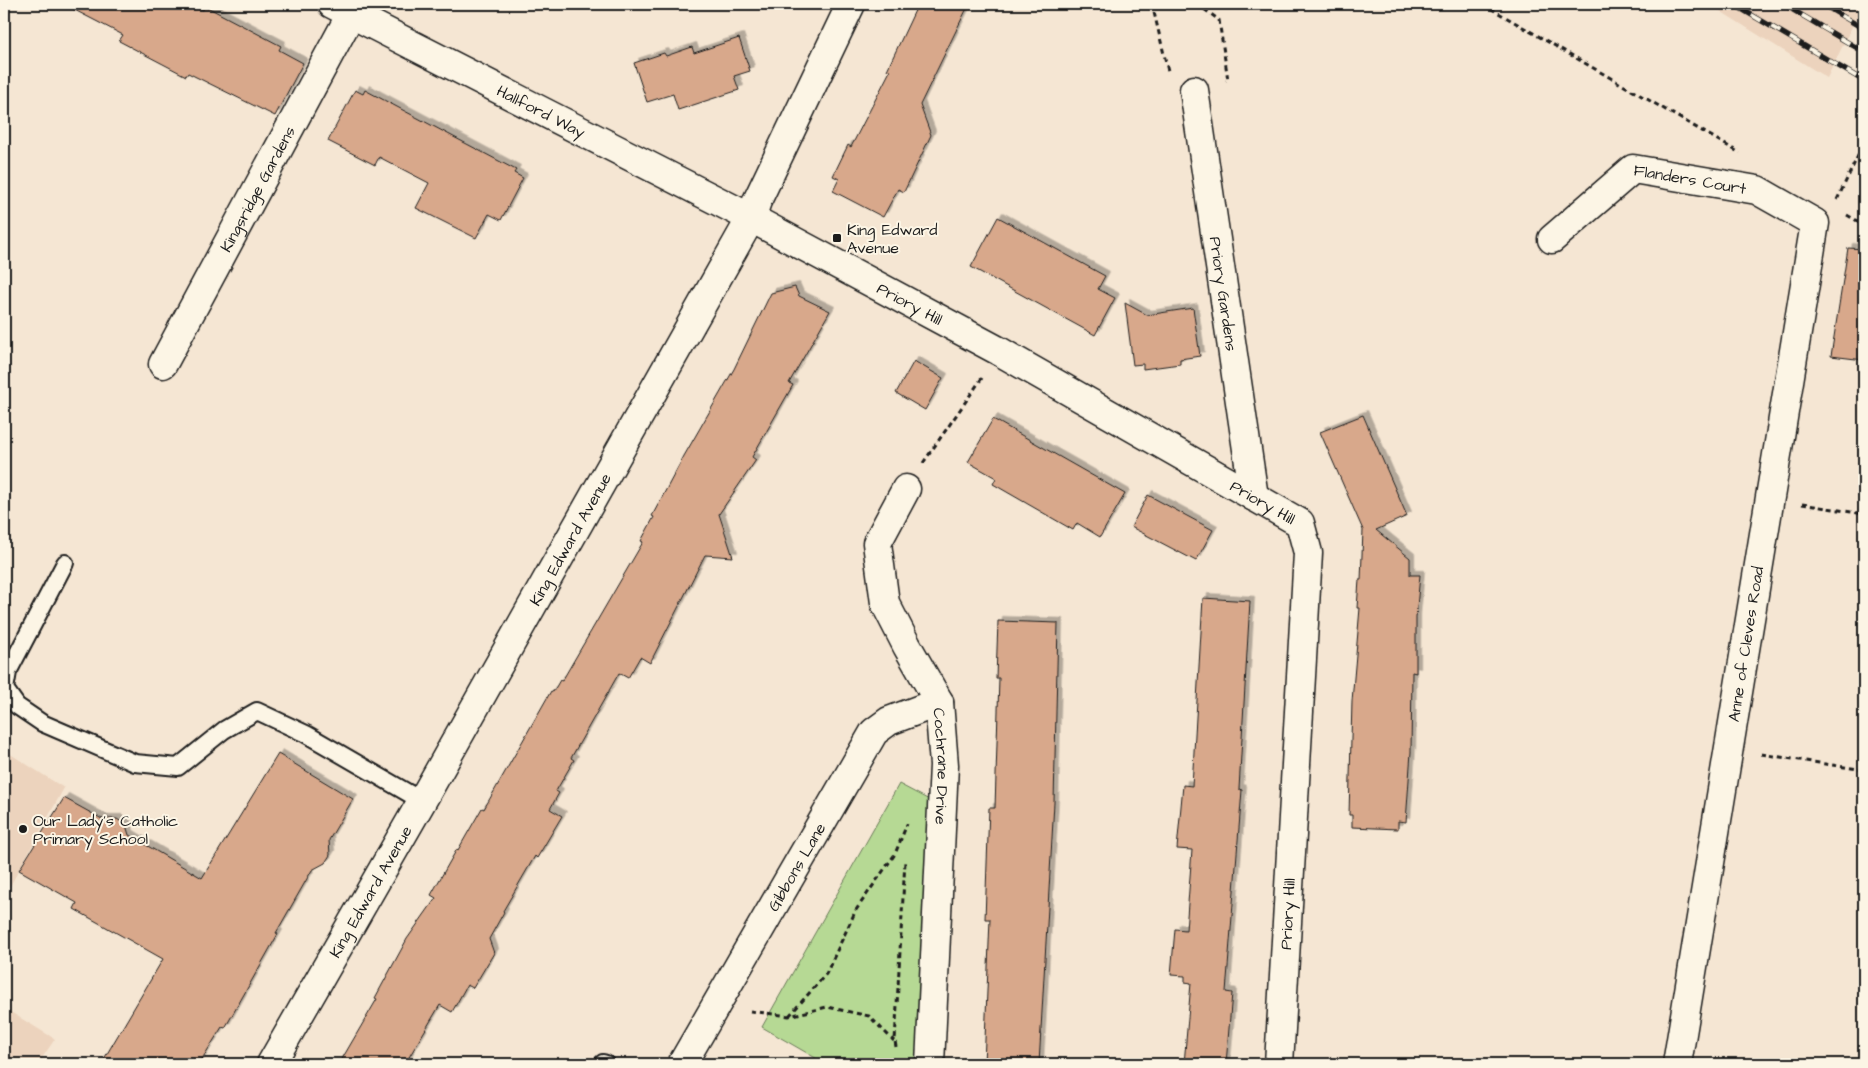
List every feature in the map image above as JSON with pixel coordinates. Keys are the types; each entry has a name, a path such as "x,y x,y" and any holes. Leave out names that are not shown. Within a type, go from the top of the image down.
{"street":[{"name":"King Edward Avenue","path":"270,1064 422,801 751,218 757,201 851,4"},
{"name":"Hallford Way","path":"341,9 751,218"},
{"name":"Kingsridge Gardens","path":"164,364 341,9"},
{"name":"Priory Gardens","path":"1194,90 1254,497"},
{"name":"Flanders Court","path":"1552,238 1633,169 1757,190 1824,215"},
{"name":"Anne of Cleves Road","path":"1677,1064 1769,499 1824,215"},
{"name":"Priory Hill","path":"751,218 999,350 1300,523 1308,553 1278,1064"},
{"name":"Cochrane Drive","path":"906,489 877,543 885,603 939,702 944,765 930,1064"},
{"name":"Gibbons Lane","path":"682,1064 874,732 889,721 939,702"}],"lane":[{"path":"65,563 8,672 5,689 16,706 42,723 135,763 178,767 224,730 258,711 306,734 422,801"}],"path":[{"path":"1152,4 1173,94 1228,80 1219,20 1197,4"},
{"path":"1484,4 1748,158"},
{"path":"1824,215 1864,143"},
{"path":"906,489 999,350"},
{"path":"1769,499 1864,514"},
{"path":"1728,750 1864,770"},
{"path":"789,1016 826,974 856,910 895,854 908,820"},
{"path":"715,1008 789,1016 827,1007 869,1016 895,1041"}],"shaded area":[{"path":"1709,4 1854,4 1861,8 1827,78"},
{"name":"Our Lady's Catholic Primary School","path":"4,750 64,788 4,897"},
{"path":"4,1008 55,1039 42,1058 52,1064 4,1064"}],"green space":[{"path":"899,784 935,803 918,1064 826,1064 762,1027"}],"building":[{"path":"63,4 189,4 203,10 205,6 281,46 279,50 303,63 275,116 188,73 186,76 119,41 123,35"},
{"path":"918,4 969,4 920,105 931,135 904,192 898,189 883,217 833,191 839,179 833,176 848,145 851,147 890,71 887,70"},
{"path":"739,38 750,71 734,76 739,90 678,110 673,94 647,102 634,63 664,53 666,56 692,47 694,53"},
{"path":"355,90 363,94 365,90 516,170 514,173 523,178 501,220 489,214 476,238 416,208 429,183 379,157 375,165 328,141"},
{"path":"998,217 1105,276 1098,289 1115,298 1095,335 971,267"},
{"path":"1848,248 1864,249 1864,360 1831,356"},
{"path":"795,287 799,296 830,311 789,383 793,385 752,457 756,460 719,514 733,557 705,555 650,663 640,657 628,678 619,673 571,758 574,760 556,791 559,793 550,809 562,816 537,858 535,856 503,911 489,939 494,953 473,988 467,985 452,1012 440,1005 405,1064 339,1064 377,999 375,998 407,939 436,898 431,895 457,849 482,808 484,809 551,691 553,692 560,680 562,681 643,542 641,541 654,517 652,516 734,369 771,293"},
{"path":"1125,303 1147,315 1193,308 1200,356 1180,359 1180,364 1143,369 1143,364 1133,365"},
{"path":"914,361 943,378 925,410 896,393"},
{"path":"1363,415 1407,516 1376,530 1410,558 1410,575 1420,575 1416,618 1416,673 1412,672 1411,752 1406,822 1398,821 1398,829 1352,827 1352,815 1349,815 1352,701 1360,608 1357,608 1359,580 1361,580 1363,530 1320,432"},
{"path":"993,419 1125,494 1100,537 1077,523 1073,530 993,484 996,478 968,462"},
{"path":"1148,495 1213,530 1196,561 1131,527"},
{"path":"1203,598 1250,601 1239,789 1242,790 1226,992 1232,993 1226,1064 1184,1064 1191,983 1185,982 1185,976 1171,975 1175,929 1186,930 1192,850 1177,849 1183,785 1192,786"},
{"path":"998,621 1058,623 1054,803 1039,1064 984,1064 990,919 985,919 989,808 995,808 999,678 996,678"},
{"path":"278,754 353,799 329,840 330,855 325,863 312,870 225,1028 222,1027 199,1064 101,1064 163,959 74,909 77,903 19,870 64,798 102,819 117,819 126,825 129,835 202,878"}],"railway":[{"path":"1733,4 1864,81"},
{"path":"1783,4 1864,52"},
{"path":"1822,4 1864,29"}],"place":[{"name":"King Edward Avenue","path":"837,238"},
{"name":"Our Lady's Catholic Primary School","path":"23,829"}]}
